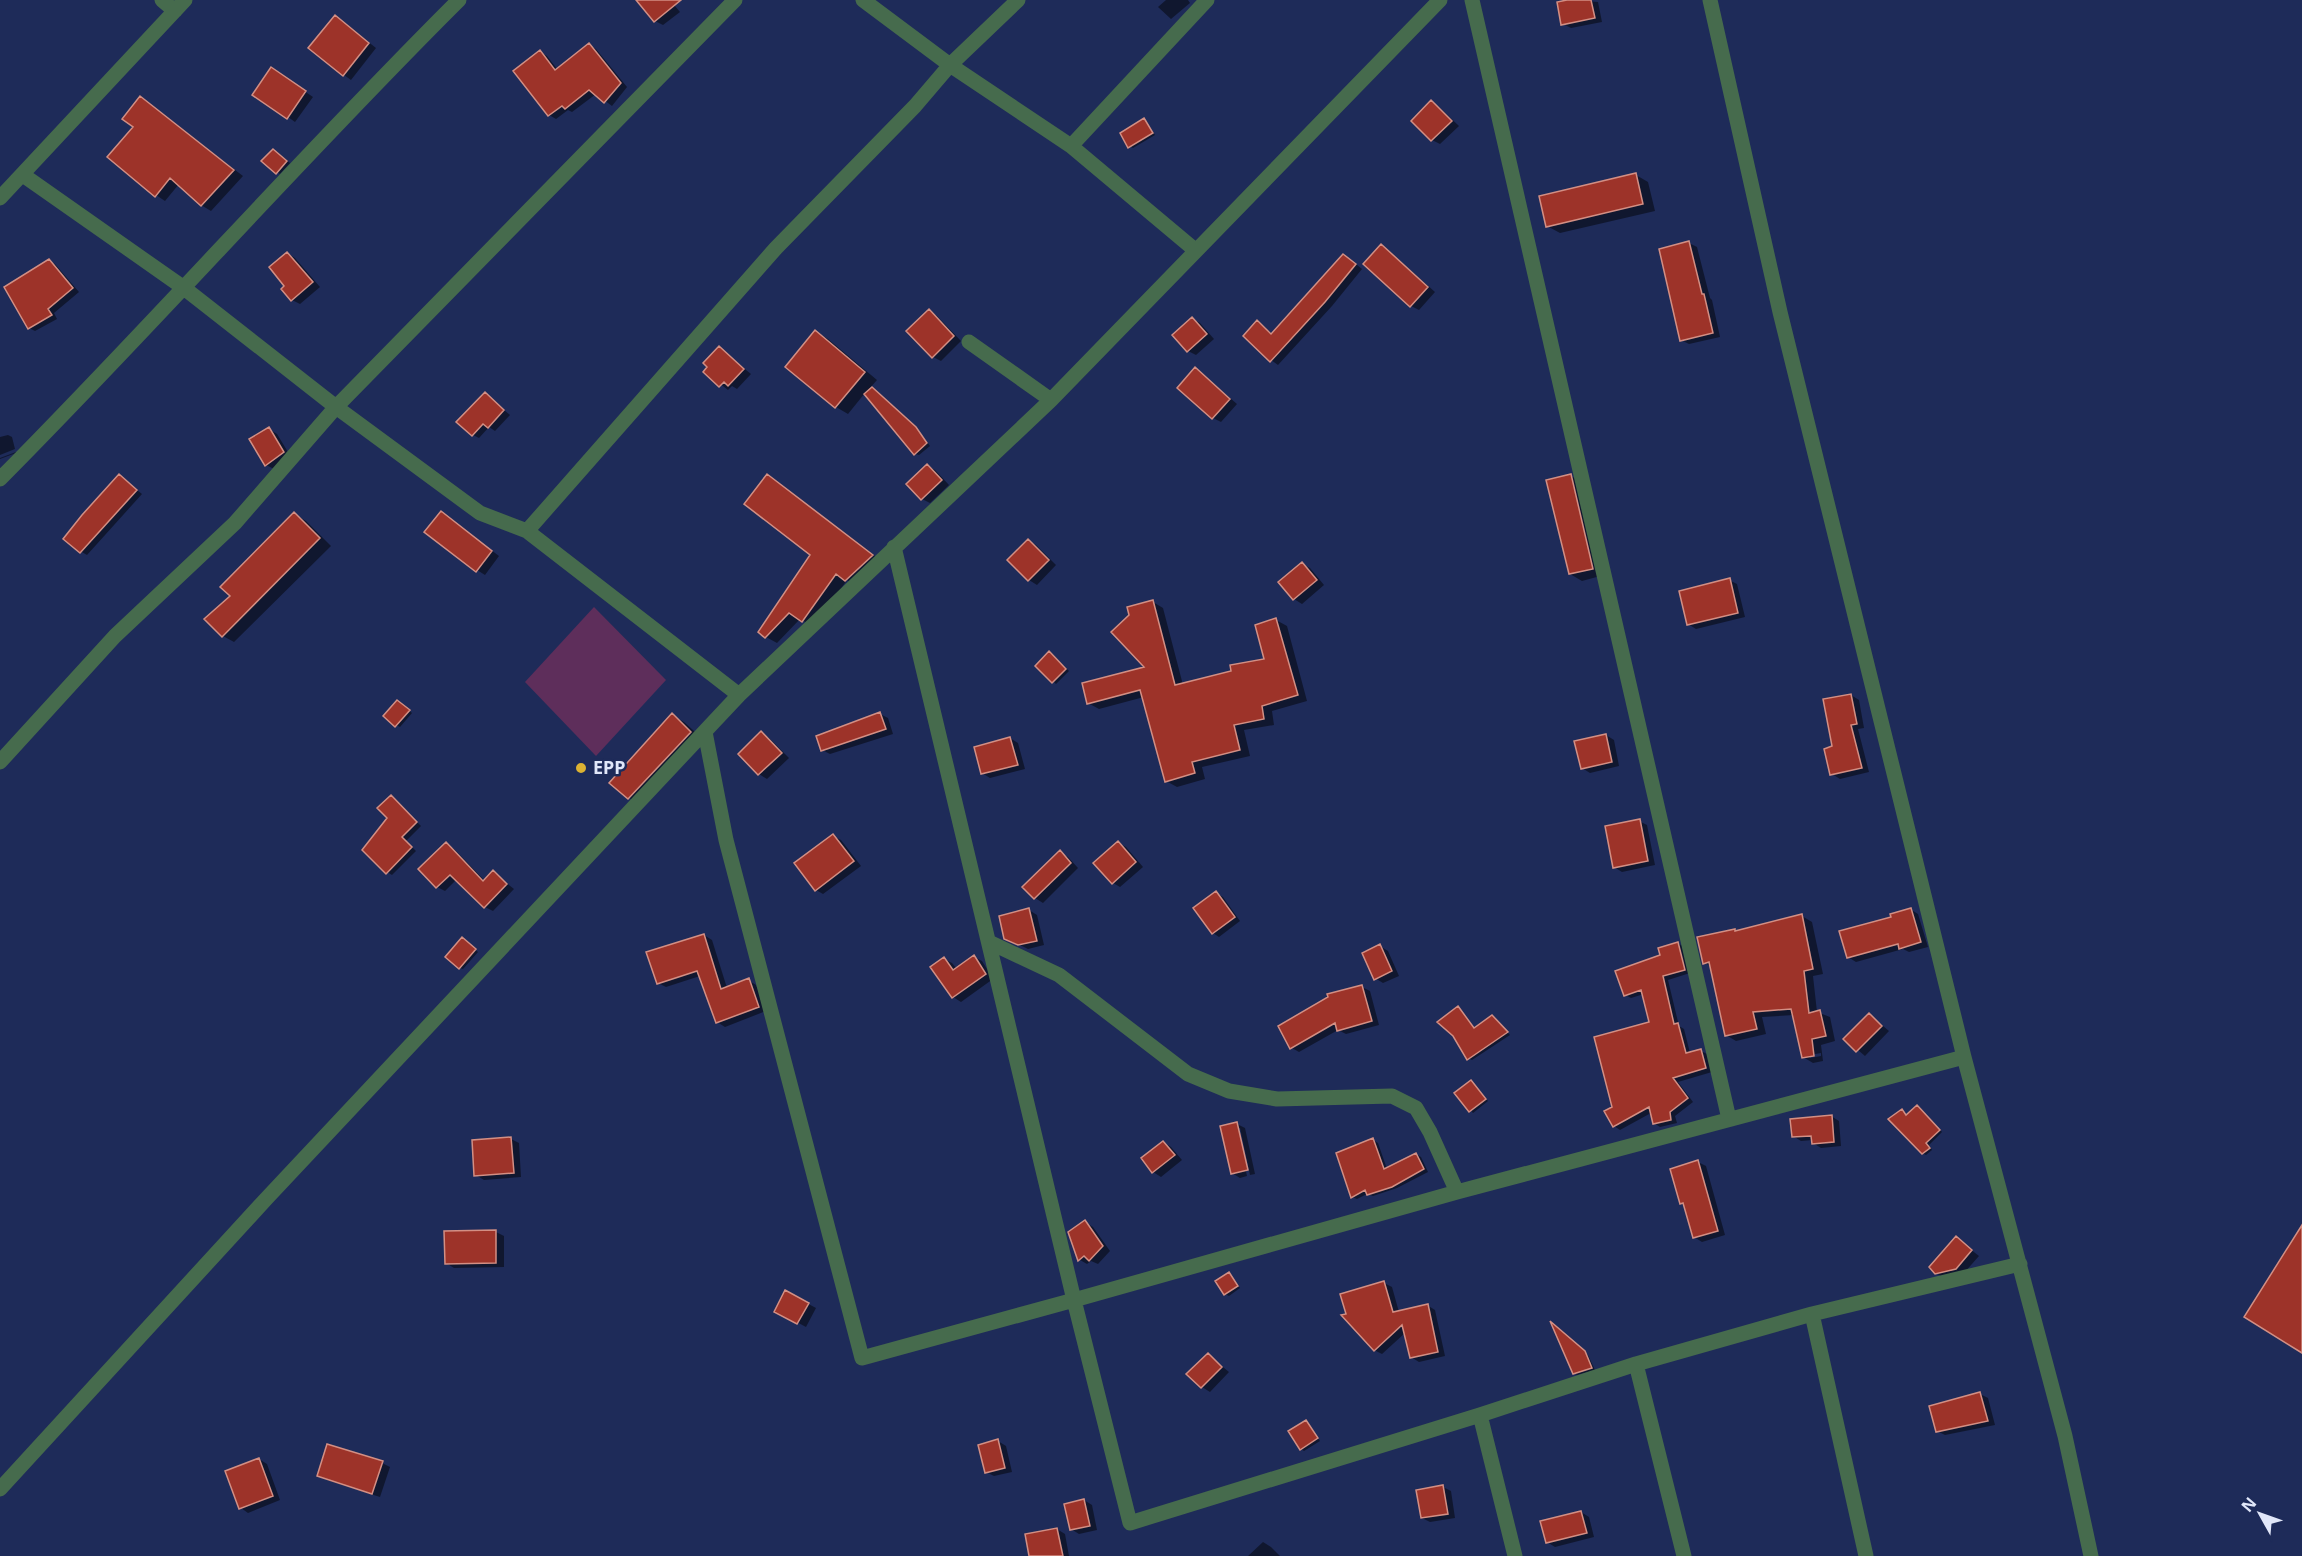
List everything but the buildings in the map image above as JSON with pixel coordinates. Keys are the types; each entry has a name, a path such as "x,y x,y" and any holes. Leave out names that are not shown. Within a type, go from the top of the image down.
{"street":[{"path":"0,198 180,5 162,0"},
{"path":"0,479 387,72 459,0"},
{"path":"0,762 115,636 235,523 336,407 735,0"},
{"path":"863,0 950,65 1071,146 1195,250"},
{"path":"527,531 776,248 915,106 950,65 1018,0"},
{"path":"1071,146 1207,0"},
{"path":"0,1490 266,1199 739,695 1052,400 1440,0"},
{"path":"1472,0 1729,1119"},
{"path":"1710,0 1782,323 1964,1057 2065,1436 2091,1556"},
{"path":"23,175 184,288 336,407 480,513 527,531 739,695"},
{"path":"969,342 1052,400"},
{"path":"894,547 1074,1300 1130,1523 1480,1416 1636,1364 1812,1314 2020,1264"},
{"path":"705,732 726,840 862,1358 1457,1192 1964,1057"},
{"path":"989,942 1059,975 1188,1074 1229,1091 1277,1100 1392,1096 1416,1108 1430,1132 1457,1192"},
{"path":"1812,1314 1866,1556"},
{"path":"1636,1364 1684,1556"},
{"path":"1480,1416 1515,1556"}],"shaded area":[{"path":"594,607 666,680 596,756 525,682"}],"place":[{"name":"EPP","path":"581,768"}]}
